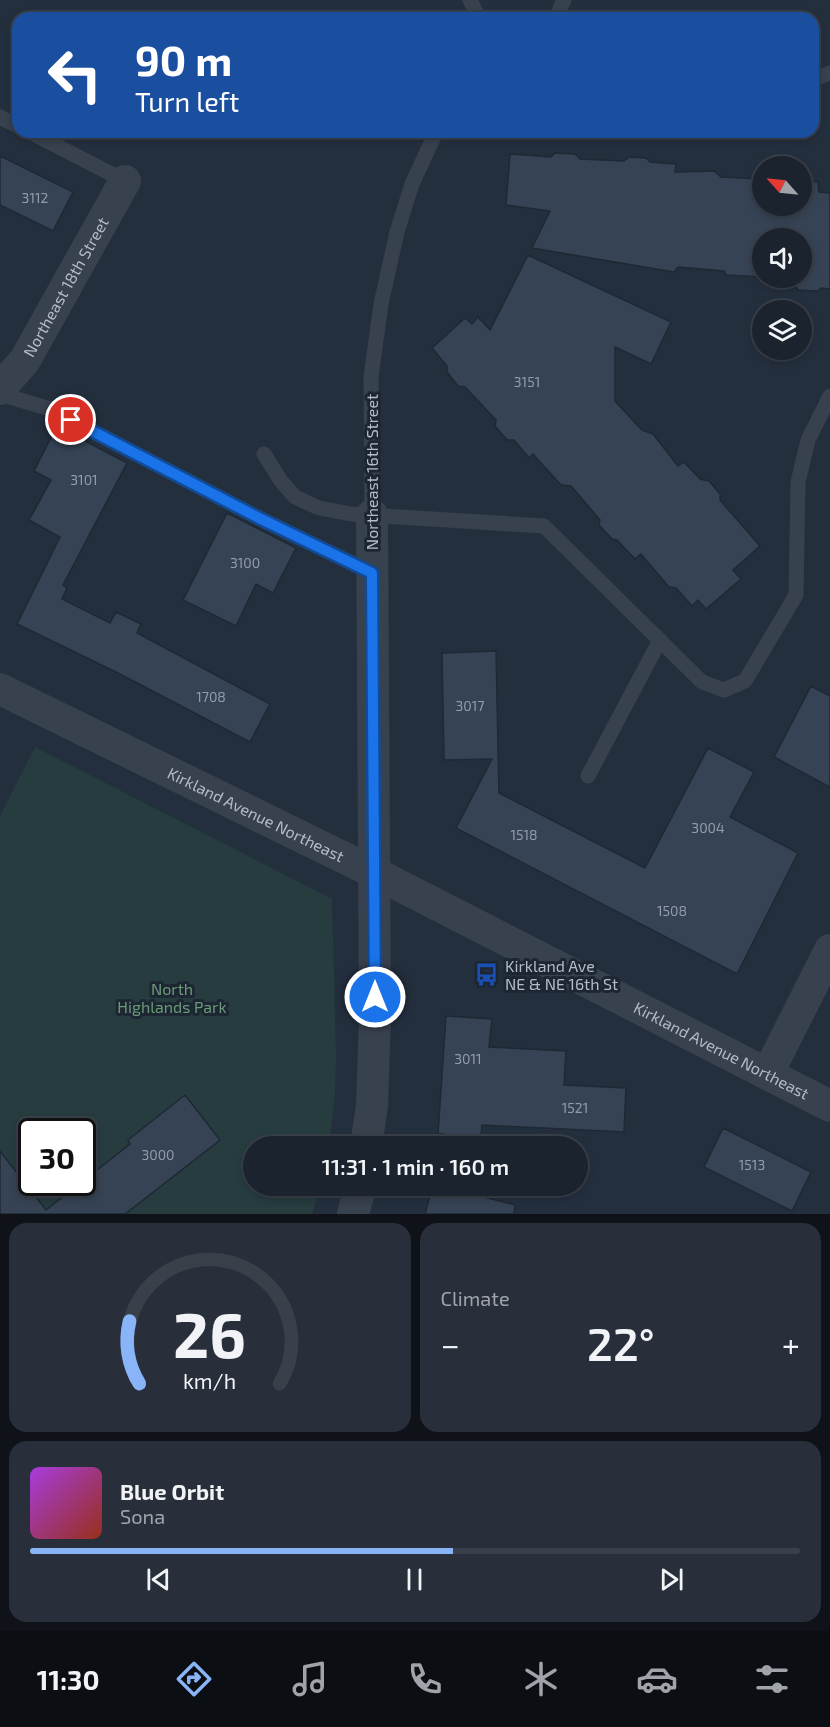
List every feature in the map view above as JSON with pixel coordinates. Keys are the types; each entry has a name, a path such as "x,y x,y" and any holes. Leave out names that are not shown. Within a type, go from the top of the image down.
{"street":[{"name":"Northeast 18th Street","path":"0,389 25,360 125,181"},
{"name":"Northeast 16th Street","path":"367,1136 374,1074 375,1018 372,515"},
{"name":"Kirkland Avenue Northeast","path":"0,689 375,873 830,1106"},
{"path":"768,1073 830,950"},
{"path":"352,1214 358,1196"}],"lane":[{"path":"42,138 125,181"},
{"name":"Northeast 16th Street","path":"372,515 371,377 381,304 397,232 409,193 433,138"},
{"path":"0,394 50,409 261,519 372,573"},
{"path":"264,454 281,481 295,497 319,508 351,514 544,526 702,681 724,690 745,681 796,595 798,482 808,440 830,396"},
{"path":"588,776 660,640"}],"green space":[{"name":"North Highlands Park","path":"35,747 332,899 335,1096 330,1136 243,1136 243,1196 318,1196 312,1214 0,1214 0,816"}],"building":[{"path":"555,153 575,154 580,159 624,161 629,157 646,158 650,162 676,164 675,172 714,171 721,177 752,179 752,216 812,216 812,182 818,182 819,192 830,193 830,289 821,288 818,291 796,288 812,288 812,228 752,228 752,276 726,275 724,271 678,267 674,272 532,248 550,211 506,205 510,154 551,157"},
{"path":"0,156 73,192 53,231 0,205"},
{"path":"528,255 671,322 651,364 615,347 615,401 642,430 653,434 678,466 684,462 700,479 709,481 720,494 720,500 760,546 733,570 741,579 706,609 698,600 692,606 676,588 669,587 641,554 635,559 599,525 600,520 571,486 561,485 533,454 529,458 514,440 507,440 495,426 496,420 465,387 458,386 447,372 447,366 432,348 465,318 472,324 478,317 490,330"},
{"path":"57,426 127,463 63,585 67,588 62,599 110,623 116,612 141,624 137,633 270,704 250,742 118,673 17,624 60,537 29,520 51,480 34,471"},
{"path":"227,513 296,548 273,593 256,584 236,626 183,600"},
{"path":"496,651 499,793 645,868 708,748 754,772 730,817 798,853 737,974 456,828 492,759 444,760 442,653"},
{"path":"811,686 830,696 830,787 774,757"},
{"path":"446,1016 492,1019 489,1047 566,1051 564,1085 626,1088 624,1132 482,1125 481,1136 438,1134"},
{"path":"185,1095 220,1140 125,1214 0,1214 0,1151 18,1174 18,1196 35,1196 46,1210 64,1196 96,1196 96,1171 130,1144 128,1140"},
{"path":"723,1128 811,1172 792,1211 704,1167"},
{"path":"430,1196 480,1196 515,1205 514,1214 425,1214"}],"place":[{"name":"Kirkland Ave NE & NE 16th St","path":"487,975"}],"route":[{"path":"71,420 261,519 372,573 375,997"}]}
